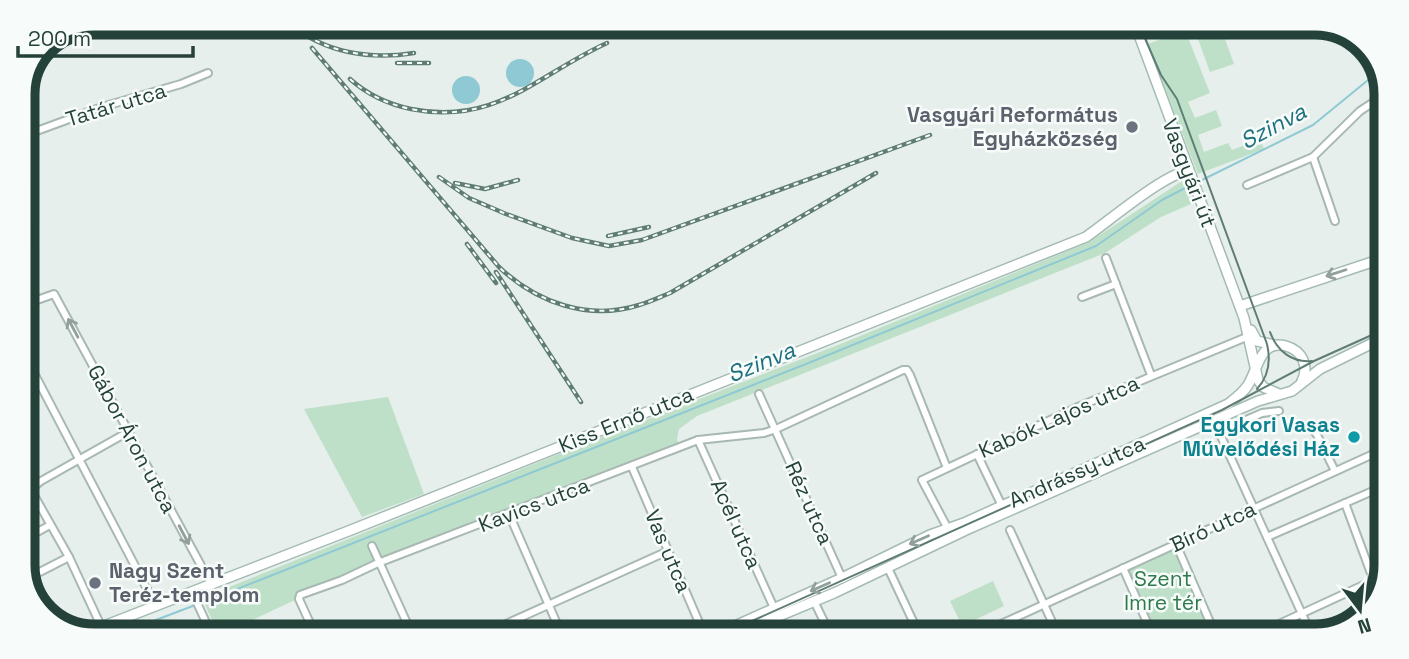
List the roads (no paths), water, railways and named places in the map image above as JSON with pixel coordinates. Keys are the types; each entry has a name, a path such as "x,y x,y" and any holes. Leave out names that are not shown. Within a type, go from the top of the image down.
{"street":[{"name":"Vasgyári út","path":"1139,35 1240,306 1256,365"},
{"name":"Tatár utca","path":"35,132 102,107 208,74"},
{"path":"1247,185 1312,157 1360,111 1374,102"},
{"path":"1312,157 1335,221"},
{"name":"Kiss Ernő utca","path":"106,624 194,596 211,584 1086,237 1145,194 1177,174 1188,171"},
{"path":"1106,258 1151,375"},
{"path":"1240,306 1374,261"},
{"path":"1082,297 1116,284"},
{"name":"Gábor Áron utca","path":"35,300 54,294 211,584"},
{"name":"Vasgyári út","path":"1244,318 1257,341 1281,345"},
{"name":"Kabók Lajos utca","path":"948,529 922,480 1151,375 1249,336"},
{"path":"1301,383 1305,367 1302,358 1294,349 1281,345 1265,351 1256,365 1256,375 1261,384 1272,393 1279,394 1292,391 1320,369 1374,342"},
{"name":"Andrássy utca","path":"749,624 774,608 842,578 881,557 1002,506 1228,404 1248,386 1256,365"},
{"name":"Kavics utca","path":"310,624 299,599 306,591 342,580 378,563 698,440 764,433 776,429 903,370 907,370 947,468"},
{"path":"35,374 156,606"},
{"name":"Réz utca","path":"759,394 842,578"},
{"name":"Andrássy utca","path":"756,624 814,601 966,530 1279,394"},
{"path":"1220,433 1262,413 1279,411"},
{"path":"1215,422 1307,624"},
{"path":"1309,425 1335,471"},
{"path":"35,487 41,481 128,432"},
{"name":"Acél utca","path":"698,440 774,608"},
{"path":"976,454 1002,506"},
{"name":"Bíró utca","path":"1000,624 1374,454"},
{"name":"Vas utca","path":"632,467 700,624"},
{"path":"1267,537 1374,490"},
{"path":"35,498 69,557 100,624"},
{"path":"1345,503 1374,571"},
{"path":"509,514 557,624"},
{"path":"35,534 51,525"},
{"path":"1010,530 1053,624"},
{"path":"1176,544 1211,624"},
{"path":"372,546 407,624"},
{"path":"506,624 668,551"},
{"path":"36,574 69,557"},
{"path":"888,568 914,624"},
{"path":"1123,568 1148,624"},
{"path":"1280,624 1372,581"},
{"path":"194,596 206,624"},
{"path":"814,601 825,624"}],"water":[{"path":"520,59 530,63 534,73 530,83 520,87 510,83 506,73 510,63"},
{"path":"466,76 476,80 480,90 476,100 466,104 456,100 452,90 456,80"}],"waterway":[{"name":"Szinva","path":"1196,183 1313,125 1371,77"},
{"name":"Szinva","path":"145,624 806,364 1096,246 1162,200 1191,185"}],"tram line":[{"path":"1144,35 1161,75 1177,99 1267,344 1268,368 1257,389"},
{"path":"1270,332 1286,354 1298,360 1312,361"},
{"path":"745,624 1222,410 1314,361 1374,334"}],"railway":[{"path":"306,35 333,48 365,55 414,53"},
{"path":"350,79 371,94 402,107 441,112 468,110 515,94 607,43"},
{"path":"312,48 499,267 530,290 564,306 601,311 620,309 643,304 670,293 876,173"},
{"path":"397,63 429,63"},
{"path":"439,177 469,198 506,214 572,238 609,246 642,240 930,135"},
{"path":"455,183 485,189 518,180"},
{"path":"608,236 649,227"},
{"path":"467,244 496,283"},
{"path":"496,272 581,402"}],"place":[{"name":"Vasgyári Református Egyházközség","path":"1132,127"},
{"name":"Egykori Vasas Művelődési Ház","path":"1354,437"},
{"name":"Nagy Szent Teréz-templom","path":"95,583"}],"park label":[{"name":"Szent Imre tér","path":"1163,591"}]}
